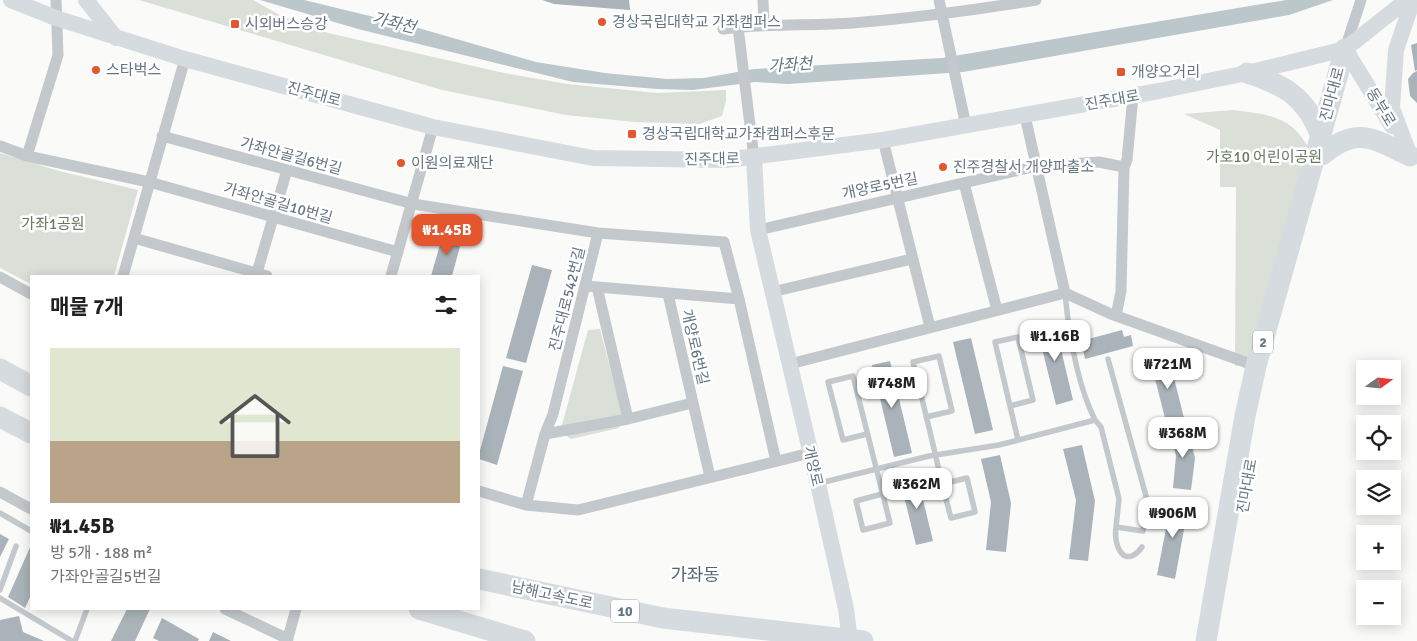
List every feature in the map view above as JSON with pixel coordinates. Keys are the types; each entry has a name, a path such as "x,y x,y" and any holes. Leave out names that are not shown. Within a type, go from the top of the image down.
{"highway":[{"name":"진마대로","path":"1206,641 1243,426 1256,366 1321,145 1345,49"},
{"path":"1247,73 1276,82 1307,107 1321,145 1362,136 1374,139 1414,161"},
{"name":"진마대로","path":"1220,641 1258,419 1308,223 1321,145"},
{"path":"0,369 30,385"},
{"path":"0,417 30,432"},
{"name":"남해고속도로","path":"480,579 663,618 863,641"},
{"path":"422,610 525,641"}],"street":[{"name":"진주대로","path":"11,0 56,18 185,59 432,127 593,158 725,160 754,158 883,140 1025,116 1247,73 1345,49 1412,1"},
{"path":"27,156 58,55 56,0"},
{"path":"86,0 116,38"},
{"path":"763,0 764,25"},
{"path":"939,0 966,126"},
{"path":"723,29 764,25 852,23 943,14 1008,2 1036,0"},
{"path":"1345,49 1361,0"},
{"path":"1412,1 1396,50 1392,108 1414,161"},
{"path":"738,27 754,158"},
{"name":"동부로","path":"1345,49 1414,161"},
{"path":"123,275 185,59"},
{"path":"1116,316 1121,291 1124,167 1127,160 1133,96"},
{"path":"1025,116 1065,293"},
{"path":"391,275 432,127"},
{"name":"가좌안골길6번길","path":"162,136 412,204 598,233"},
{"path":"883,140 896,198 930,327"},
{"name":"가좌안골길10번길","path":"0,146 27,156 149,182 398,252"},
{"name":"개양로","path":"754,158 758,230 846,609 850,641"},
{"name":"개양로5번길","path":"758,230 1037,166 1098,162 1124,167"},
{"path":"134,238 260,275 273,217 287,170"},
{"path":"964,183 997,310"},
{"name":"진주대로542번길","path":"526,505 545,434 553,414 592,287 598,233 724,242 739,299"},
{"path":"772,292 912,260"},
{"path":"0,277 30,293"},
{"path":"592,287 668,294"},
{"name":"진주대로542번길","path":"592,287 628,419"},
{"path":"790,364 1065,293 1116,316 1256,366"},
{"name":"개양로6번길","path":"710,477 668,294 739,299"},
{"path":"739,299 776,461"},
{"path":"545,434 628,419 692,403"},
{"path":"480,491 526,505 578,510 810,454"},
{"path":"0,492 30,508"},
{"path":"228,610 288,640 296,610"}],"lane":[{"path":"1065,293 1068,323 1088,405 1095,420 1101,427 1119,499 1114,539 1116,548 1123,554 1130,556 1138,554 1142,547"},
{"path":"1010,406 1033,400 1018,337 995,342 1010,406 1018,440"},
{"path":"926,417 952,411 939,356 914,362 926,417 942,484 951,518 975,512 967,478 942,484"},
{"path":"1108,358 1146,496 1143,531 1116,527"},
{"path":"867,434 842,440 828,382 853,376 890,523 863,530 856,501 882,494"},
{"path":"818,484 935,455 1018,440 1095,420"},
{"path":"0,513 30,530"},
{"path":"0,590 16,546"},
{"path":"0,598 73,641 87,610"},
{"path":"32,617 36,610"}],"green space":[{"path":"139,0 253,0 283,17 328,33 504,73 567,84 657,93 726,90 726,101 722,116 699,124 635,122 566,115 442,90"},
{"name":"가호10 어린이공원","path":"1233,110 1268,115 1286,123 1295,130 1309,149 1250,364 1235,366 1236,187 1220,187 1220,130 1184,114"},
{"name":"가좌1공원","path":"0,153 59,171 138,190 114,275 30,275 30,283 0,268"},
{"path":"600,329 623,418 619,428 571,439 560,432 588,330"}],"water":[{"name":"가좌천","path":"260,0 304,0 415,27 536,62 605,73 667,79 704,78 754,69 942,58 1286,0 1333,0 1289,15 963,72 788,84 755,82 693,90 573,82 358,29"}],"building":[{"path":"542,0 629,0 630,10 554,4"},
{"path":"1417,43 1417,70 1415,71 1411,45"},
{"path":"1417,71 1417,103 1410,96 1408,79"},
{"path":"443,234 462,239 452,275 431,275"},
{"path":"532,265 552,270 526,363 506,358"},
{"path":"1054,320 1073,400 1056,405 1036,324"},
{"path":"1122,330 1124,337 1131,335 1133,346 1085,359 1081,341"},
{"path":"971,338 993,430 975,434 953,342"},
{"path":"1169,358 1184,418 1166,422 1151,363"},
{"path":"890,361 912,453 894,457 872,365"},
{"path":"503,366 523,371 497,465 480,459 480,450"},
{"path":"1187,426 1195,458 1191,490 1173,488 1176,456 1170,430"},
{"path":"1082,445 1095,501 1088,561 1069,559 1076,500 1063,449"},
{"path":"1000,455 1011,503 1006,552 986,550 991,502 981,459"},
{"path":"917,475 933,541 916,545 900,480"},
{"path":"1172,498 1189,502 1175,579 1157,575"},
{"path":"0,534 9,539 0,557"},
{"path":"30,547 30,597 25,608 8,597"},
{"path":"126,610 150,610 135,641 111,641"},
{"path":"19,616 23,632 44,641 0,641 0,620"},
{"path":"162,618 199,639 198,641 159,641 153,638"},
{"path":"213,632 231,641 209,641"}],"place":[{"name":"경상국립대학교 가좌캠퍼스","path":"602,22"},
{"name":"시외버스승강","path":"235,24"},
{"name":"스타벅스","path":"96,70"},
{"name":"개양오거리","path":"1121,72"},
{"name":"경상국립대학교가좌캠퍼스후문","path":"632,134"},
{"name":"이원의료재단","path":"401,163"},
{"name":"진주경찰서 개양파출소","path":"943,167"}],"district":[{"name":"가좌동","path":"695,575"}]}
